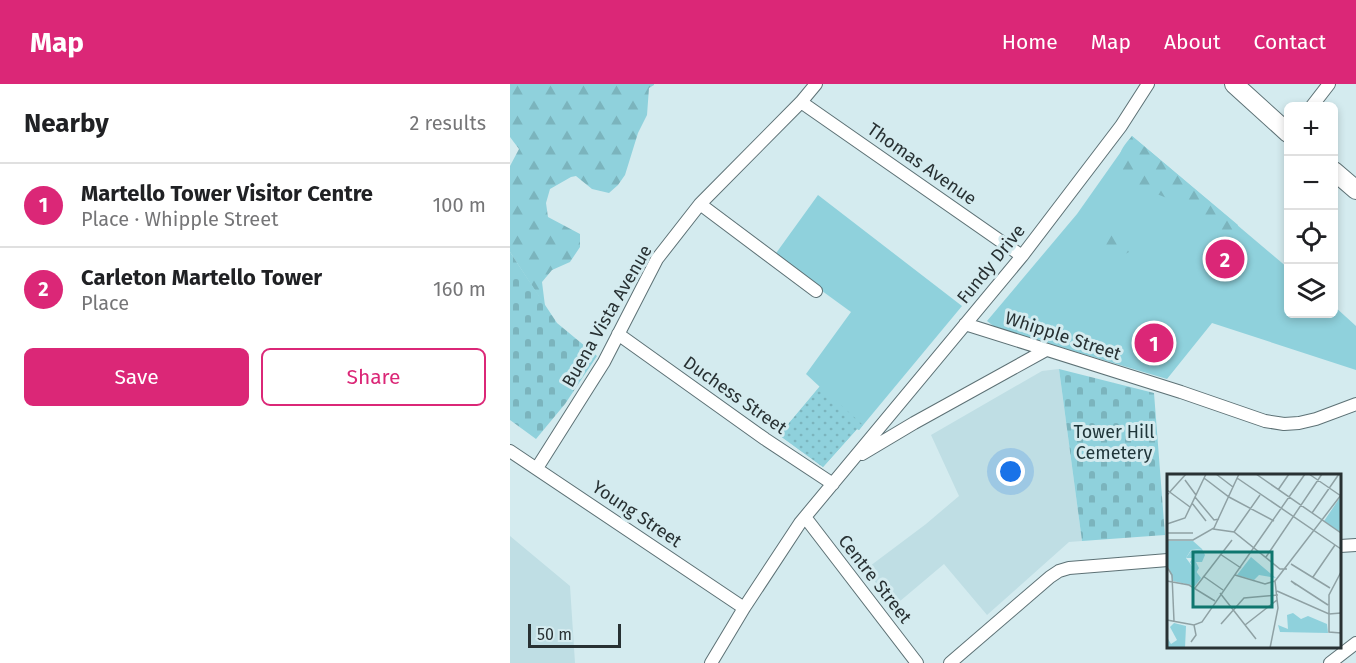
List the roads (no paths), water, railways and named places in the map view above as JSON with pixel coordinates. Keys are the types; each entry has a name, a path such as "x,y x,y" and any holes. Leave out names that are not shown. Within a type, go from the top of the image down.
{"street":[{"name":"Buena Vista Avenue","path":"537,468 604,362 657,260 700,204 816,84"},
{"name":"Fundy Drive","path":"711,663 744,608 805,517 1022,256 1121,126 1148,84"},
{"path":"1234,84 1284,130"},
{"path":"1315,102 1329,84"},
{"name":"Thomas Avenue","path":"801,102 1022,256"},
{"path":"1338,174 1356,190"},
{"path":"700,204 816,291"},
{"name":"Whipple Street","path":"965,324 1265,421 1284,424 1299,423 1356,404"},
{"name":"Duchess Street","path":"618,334 765,439 833,484"},
{"name":"Fundy Drive","path":"853,460 914,423 1046,350"},
{"name":"Young Street","path":"510,451 744,608"},
{"name":"Centre Street","path":"805,517 917,663"},
{"path":"1341,546 1356,545"},
{"path":"950,663 1053,574 1075,568 1167,560"},
{"path":"1330,663 1356,642"}],"place":[{"name":"Carleton Martello Tower","path":"1225,259"},
{"name":"Martello Tower Visitor Centre","path":"1154,343"}],"park label":[{"name":"Tower Hill Cemetery","path":"1114,442"}]}
